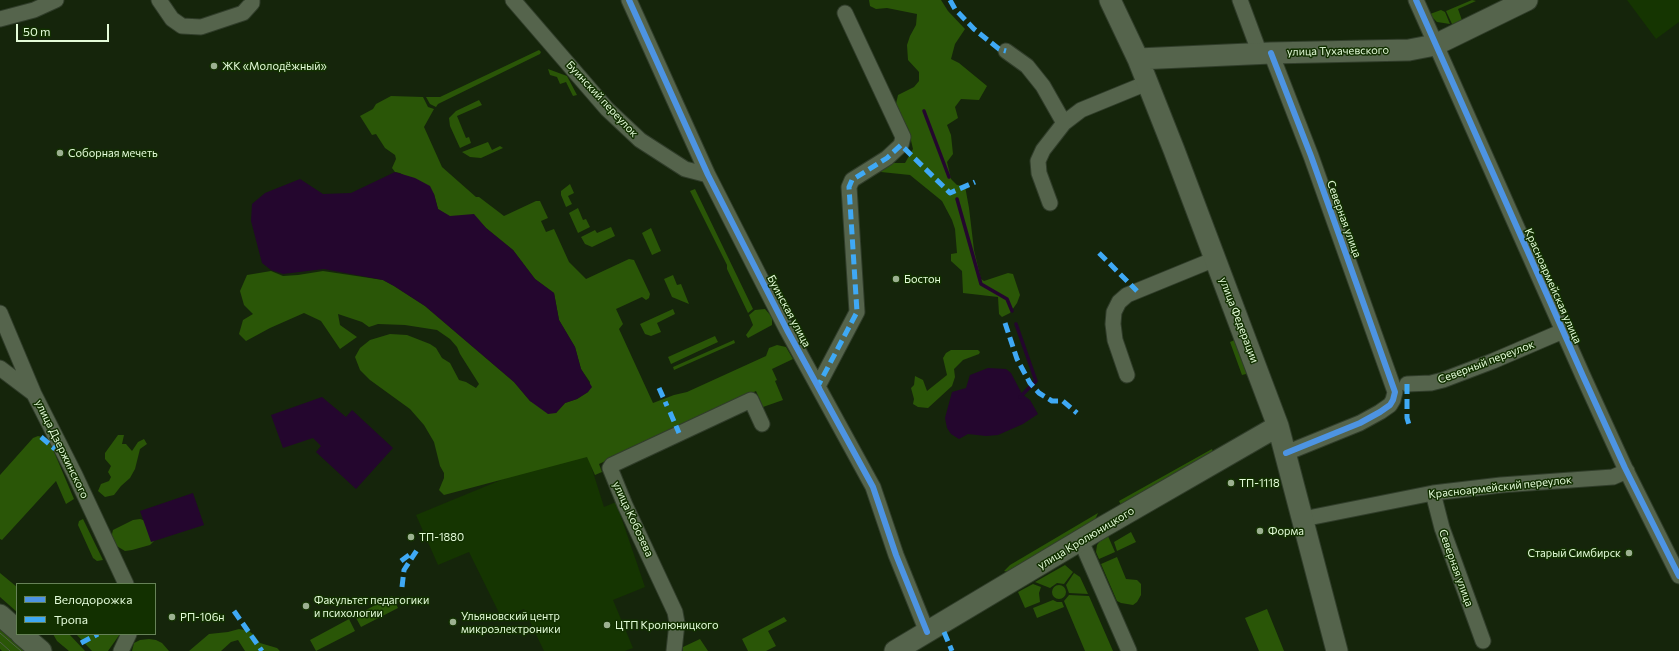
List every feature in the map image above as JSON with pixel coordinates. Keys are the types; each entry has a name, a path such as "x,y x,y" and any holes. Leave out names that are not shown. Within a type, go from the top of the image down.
{"street":[{"path":"0,20 34,10 56,0"},
{"path":"159,0 172,19 182,26 201,27 243,13 252,3 252,0"},
{"name":"Буинский переулок","path":"513,0 607,108 640,140 685,169 708,175"},
{"name":"Буинская улица","path":"629,0 708,175 787,330 873,487 896,555 927,632"},
{"name":"улица Федерации","path":"1110,0 1138,59 1216,259 1278,426 1337,651"},
{"name":"Северная улица","path":"1240,0 1266,53 1311,156 1395,392 1390,405 1380,412 1360,423 1286,453"},
{"name":"Красноармейская улица","path":"1416,0 1626,471 1679,576"},
{"name":"улица Тухачевского","path":"1138,59 1266,53 1409,50 1435,45 1527,0"},
{"path":"818,386 857,312 850,187 852,180 887,158 901,145 903,137 845,13"},
{"path":"1006,51 1026,66 1043,86 1064,123"},
{"path":"1050,203 1039,173 1038,161 1043,150 1064,123 1081,110 1147,83"},
{"path":"1127,375 1115,340 1112,324 1114,312 1119,302 1127,295 1216,259"},
{"name":"улица Дзержинского","path":"0,313 34,394 75,475 126,583"},
{"name":"Северный переулок","path":"1407,384 1431,383 1443,380 1494,361 1563,331"},
{"path":"0,368 34,394"},
{"name":"улица Кобозева","path":"674,651 677,622 675,612 622,498 611,472 612,465 751,400 762,424"},
{"name":"улица Кролюницкого","path":"895,651 1278,426"},
{"name":"Красноармейский переулок","path":"1303,519 1433,493 1501,485 1613,477 1626,471"},
{"name":"Северная улица","path":"1433,493 1442,528 1483,641"},
{"path":"1081,541 1129,651"},
{"path":"0,615 16,629"},
{"path":"23,635 41,651"},
{"path":"120,651 128,635"}],"shaded area":[{"path":"869,0 941,0 948,11 965,29 955,44 951,59 959,63 987,86 979,100 961,99 955,107 958,118 947,125 951,135 953,154 947,162 951,179 957,185 965,186 974,250 981,279 984,281 1008,273 1013,274 1020,295 1017,303 1010,313 1002,317 999,314 998,297 963,293 962,271 951,261 951,254 957,253 955,229 942,201 910,175 881,172 886,163 905,163 913,149 908,128 895,108 898,95 914,87 919,81 919,72 908,60 907,45 916,25 917,14 887,8 876,9 870,6"},
{"path":"1472,0 1476,1 1458,9 1463,23 1452,24 1446,11"},
{"path":"1627,0 1679,0 1679,22 1656,39"},
{"path":"1441,10 1445,12 1450,24 1437,22 1430,14"},
{"path":"539,50 541,52 540,54 438,104 436,107 430,104 426,97 440,97"},
{"path":"548,69 567,76 577,95 573,96 566,82 560,84 557,77 550,75"},
{"path":"391,96 423,97 428,107 434,109 424,127 442,167 476,197 479,197 504,216 536,201 540,201 548,218 541,221 546,232 554,229 569,262 586,279 629,259 634,260 650,294 649,298 646,300 642,297 616,309 623,324 619,329 653,403 687,392 766,356 769,348 777,345 786,347 793,359 772,369 783,400 763,407 756,391 599,464 602,472 595,475 587,457 444,495 439,490 444,478 444,473 440,466 434,442 424,425 410,409 370,380 360,370 355,357 360,348 370,340 390,334 407,335 436,348 442,358 450,363 459,380 476,388 479,384 457,347 450,339 437,330 405,325 378,324 369,327 362,322 338,314 340,325 357,337 340,349 321,321 304,313 270,328 246,341 239,334 243,320 253,314 244,305 240,291 247,275 271,271 283,276 323,271 383,280 425,306 514,382 530,401 556,413 565,403 577,399 588,392 590,382 581,369 575,347 559,320 554,293 535,279 513,250 486,228 474,215 450,217 438,209 434,194 400,173 395,172 392,168 396,159 395,155 385,148 376,134 372,135 360,116 373,109 376,104"},
{"path":"479,100 482,105 457,116 466,138 469,137 471,143 460,148 450,126 449,118 456,111"},
{"path":"488,142 492,150 500,146 503,148 481,158 470,157 462,152"},
{"path":"395,172 415,178 430,186 438,209 450,216 474,214 486,228 513,250 535,279 554,293 559,320 575,347 581,369 592,387 588,392 577,399 565,403 556,413 548,414 530,401 514,382 425,306 383,280 324,269 283,274 271,270 262,263 251,221 252,204 265,193 300,179 323,194 351,193"},
{"path":"570,184 574,193 568,196 572,204 566,207 561,191"},
{"path":"695,189 753,309 748,313 727,269 727,265 690,191"},
{"path":"578,208 583,220 586,219 590,227 578,233 569,213"},
{"path":"611,227 615,236 592,247 585,244 581,237 595,230 597,233"},
{"path":"651,228 661,251 652,255 642,233"},
{"path":"673,275 677,285 681,284 689,304 672,297 664,279"},
{"path":"673,309 675,314 657,323 661,332 651,336 645,334 640,324"},
{"path":"765,309 772,317 772,325 748,338 746,335 753,325 749,315 755,310"},
{"path":"715,336 718,342 671,364 668,357"},
{"path":"1237,339 1250,373 1242,375 1230,342"},
{"path":"734,340 735,343 674,370 673,367"},
{"path":"951,350 978,350 980,352 979,354 963,360 954,369 955,377 952,386 928,408 918,407 913,404 914,399 911,388 914,385 915,376 923,380 927,391 947,375 943,358 946,353"},
{"path":"988,368 1006,369 1011,373 1022,394 1030,400 1038,414 1023,424 998,435 986,436 968,434 959,439 951,434 947,428 945,418 952,392 966,388 970,375"},
{"path":"322,397 346,417 352,410 393,448 356,489 316,452 321,446 313,438 283,448 271,415"},
{"path":"118,435 124,435 122,444 126,444 132,451 138,442 144,439 147,444 140,449 135,469 130,478 114,495 105,497 98,491 101,484 109,481 111,477 108,472 111,466 105,459 105,453"},
{"path":"38,436 46,438 52,447 74,499 66,504 56,481 2,540 0,539 0,475 33,438"},
{"path":"1212,449 1213,453 1122,507 1119,501"},
{"path":"587,453 604,507 616,502 645,587 613,600 633,648 625,651 544,651 524,609 502,619 469,552 438,565 416,515 518,473"},
{"path":"193,493 204,525 151,542 140,511"},
{"path":"1098,513 1094,522 1008,572 1004,571 1010,565"},
{"path":"83,519 103,560 97,561 93,558 78,525 79,521"},
{"path":"140,519 149,522 158,537 150,545 132,550 125,551 115,545 111,538 113,530 133,520"},
{"path":"1131,532 1136,542 1117,551 1114,542"},
{"path":"1108,536 1115,552 1099,559 1096,552 1097,545"},
{"path":"1117,557 1126,579 1137,580 1141,584 1141,595 1137,602 1133,605 1117,601 1101,564"},
{"path":"1065,565 1073,572 1064,584 1057,583 1050,588 1035,582"},
{"path":"0,573 16,586 16,611 0,597"},
{"path":"1074,573 1080,577 1088,594 1069,593 1066,585"},
{"path":"1033,584 1041,587 1039,593 1040,602 1025,608 1018,592"},
{"path":"1056,585 1062,585 1066,589 1066,595 1062,599 1056,599 1052,595 1052,589"},
{"path":"1069,595 1089,596 1113,651 1085,651 1064,601"},
{"path":"392,596 398,608 361,627 355,616"},
{"path":"1053,600 1062,602 1064,607 1037,618 1033,608"},
{"path":"1267,609 1284,651 1259,651 1245,618"},
{"path":"784,617 787,621 768,631 776,646 766,651 748,651 742,639"},
{"path":"349,619 355,631 316,651 310,640"},
{"path":"0,624 30,651 2,651 0,649"},
{"path":"239,629 249,631 260,643 277,648 280,651 245,651 238,640 231,642 221,651 189,651 209,634"},
{"path":"54,635 70,635 85,651 69,651 57,641"},
{"path":"77,635 119,635 108,651 92,651"},
{"path":"149,639 162,643 169,651 132,651 134,643 140,640"},
{"path":"700,639 708,651 683,651 683,647"}],"waterway":[{"path":"924,111 949,177"},
{"path":"957,199 981,284 1007,299 1012,311"},
{"path":"1016,324 1036,381 1020,397"}],"tram line":[{"path":"0,633 21,651"},
{"path":"0,642 10,651"}],"marked path":[{"path":"950,0 955,9 974,29 999,49 1006,51"},
{"path":"820,389 818,386 857,312 849,187 852,180 887,158 901,145 950,193 975,182"},
{"path":"1099,253 1137,291"},
{"path":"1005,323 1017,359 1030,383 1039,393 1052,401 1063,401 1077,413"},
{"path":"1407,384 1407,418 1410,428"},
{"path":"659,388 667,406"},
{"path":"670,412 679,433"},
{"path":"41,437 55,449"},
{"path":"402,587 404,570 417,550"},
{"path":"401,561 413,552"},
{"path":"234,611 262,651"},
{"path":"944,632 952,651"},
{"path":"81,643 96,635"}],"cycle path":[{"path":"629,0 708,175 787,330 873,487 896,555 927,632"},
{"path":"1416,0 1625,468 1679,576"},
{"path":"1271,53 1311,156 1395,392 1390,405 1380,412 1360,423 1286,453"}],"place":[{"name":"ЖК «Молодёжный»","path":"214,66"},
{"name":"Соборная мечеть","path":"60,153"},
{"name":"Бостон","path":"896,279"},
{"name":"ТП-1118","path":"1231,483"},
{"name":"Форма","path":"1260,531"},
{"name":"ТП-1880","path":"411,537"},
{"name":"Старый Симбирск","path":"1629,553"},
{"name":"Факультет педагогики и психологии","path":"306,606"},
{"name":"РП-106н","path":"172,617"},
{"name":"Ульяновский центр микроэлектроники","path":"453,622"},
{"name":"ЦТП Кролюницкого","path":"607,625"}]}
